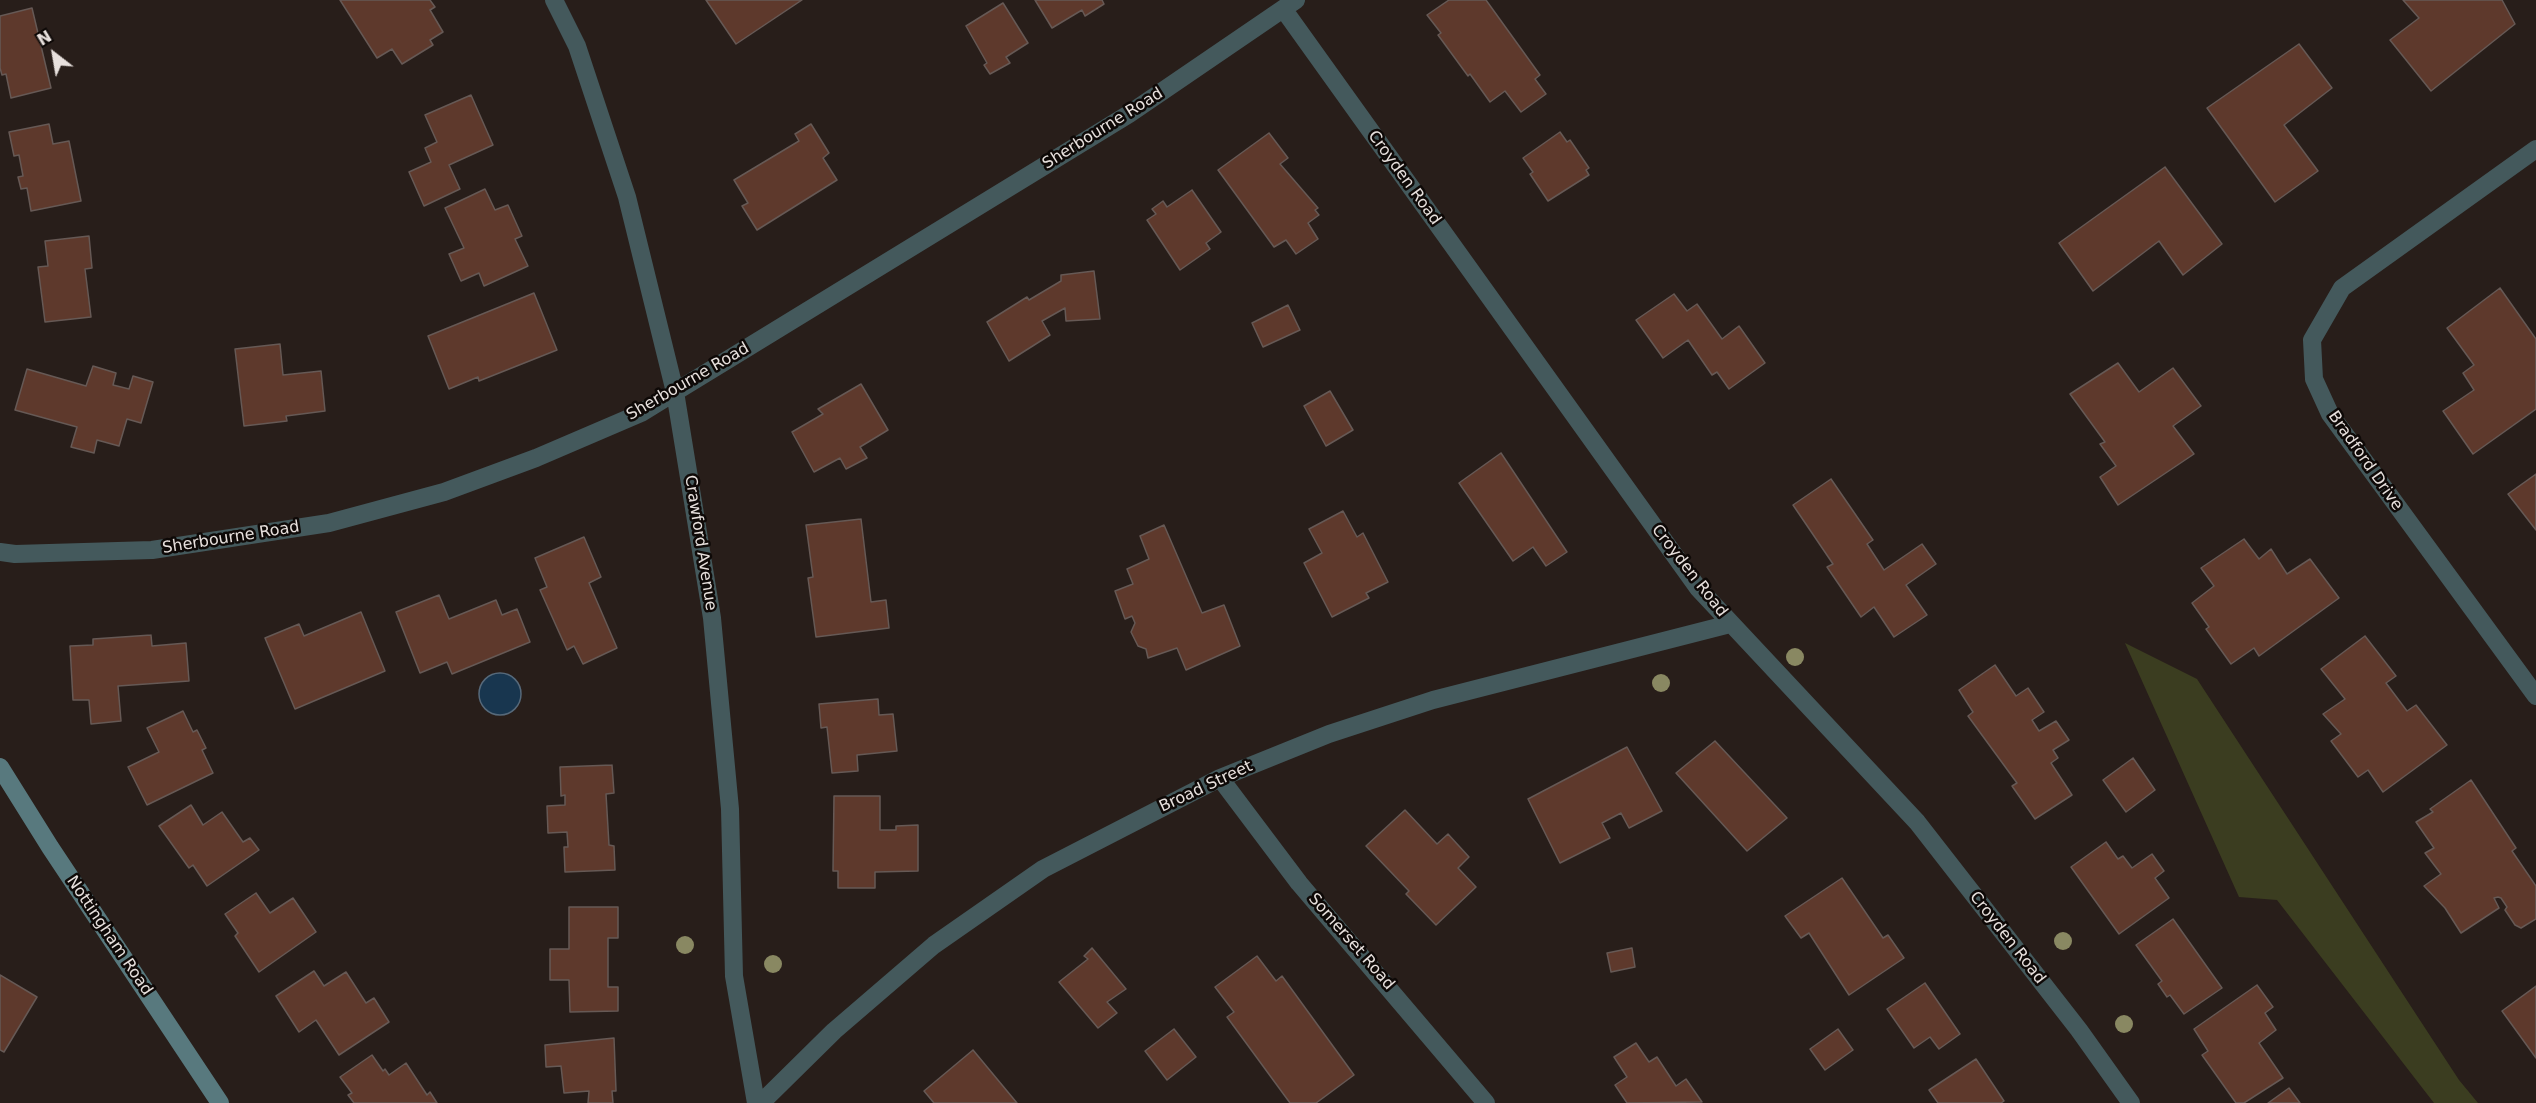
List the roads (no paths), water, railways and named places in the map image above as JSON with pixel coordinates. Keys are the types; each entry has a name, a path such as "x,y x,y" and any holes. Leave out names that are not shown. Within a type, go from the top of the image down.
{"street":[{"name":"Crawford Avenue","path":"554,0 577,46 627,197 675,392 712,618 730,809 734,976 756,1103"},
{"name":"Sherbourne Road","path":"0,552 15,554 152,550 329,523 444,492 536,458 641,412 675,392 1129,114 1290,5"},
{"name":"Croyden Road","path":"1290,5 1698,588 1917,822 2079,1030 2131,1103"},
{"name":"Bradford Drive","path":"2536,149 2342,288 2312,340 2314,379 2330,414 2536,696"},
{"name":"Broad Street","path":"761,1103 842,1023 934,945 1043,869 1220,778 1329,734 1433,700 1730,624"},
{"name":"Nottingham Road","path":"0,767 50,847 220,1103"},
{"name":"Somerset Road","path":"1220,778 1299,882 1486,1103"}],"water":[{"path":"500,673 515,679 521,694 515,709 500,715 485,709 479,694 485,679"}]}
